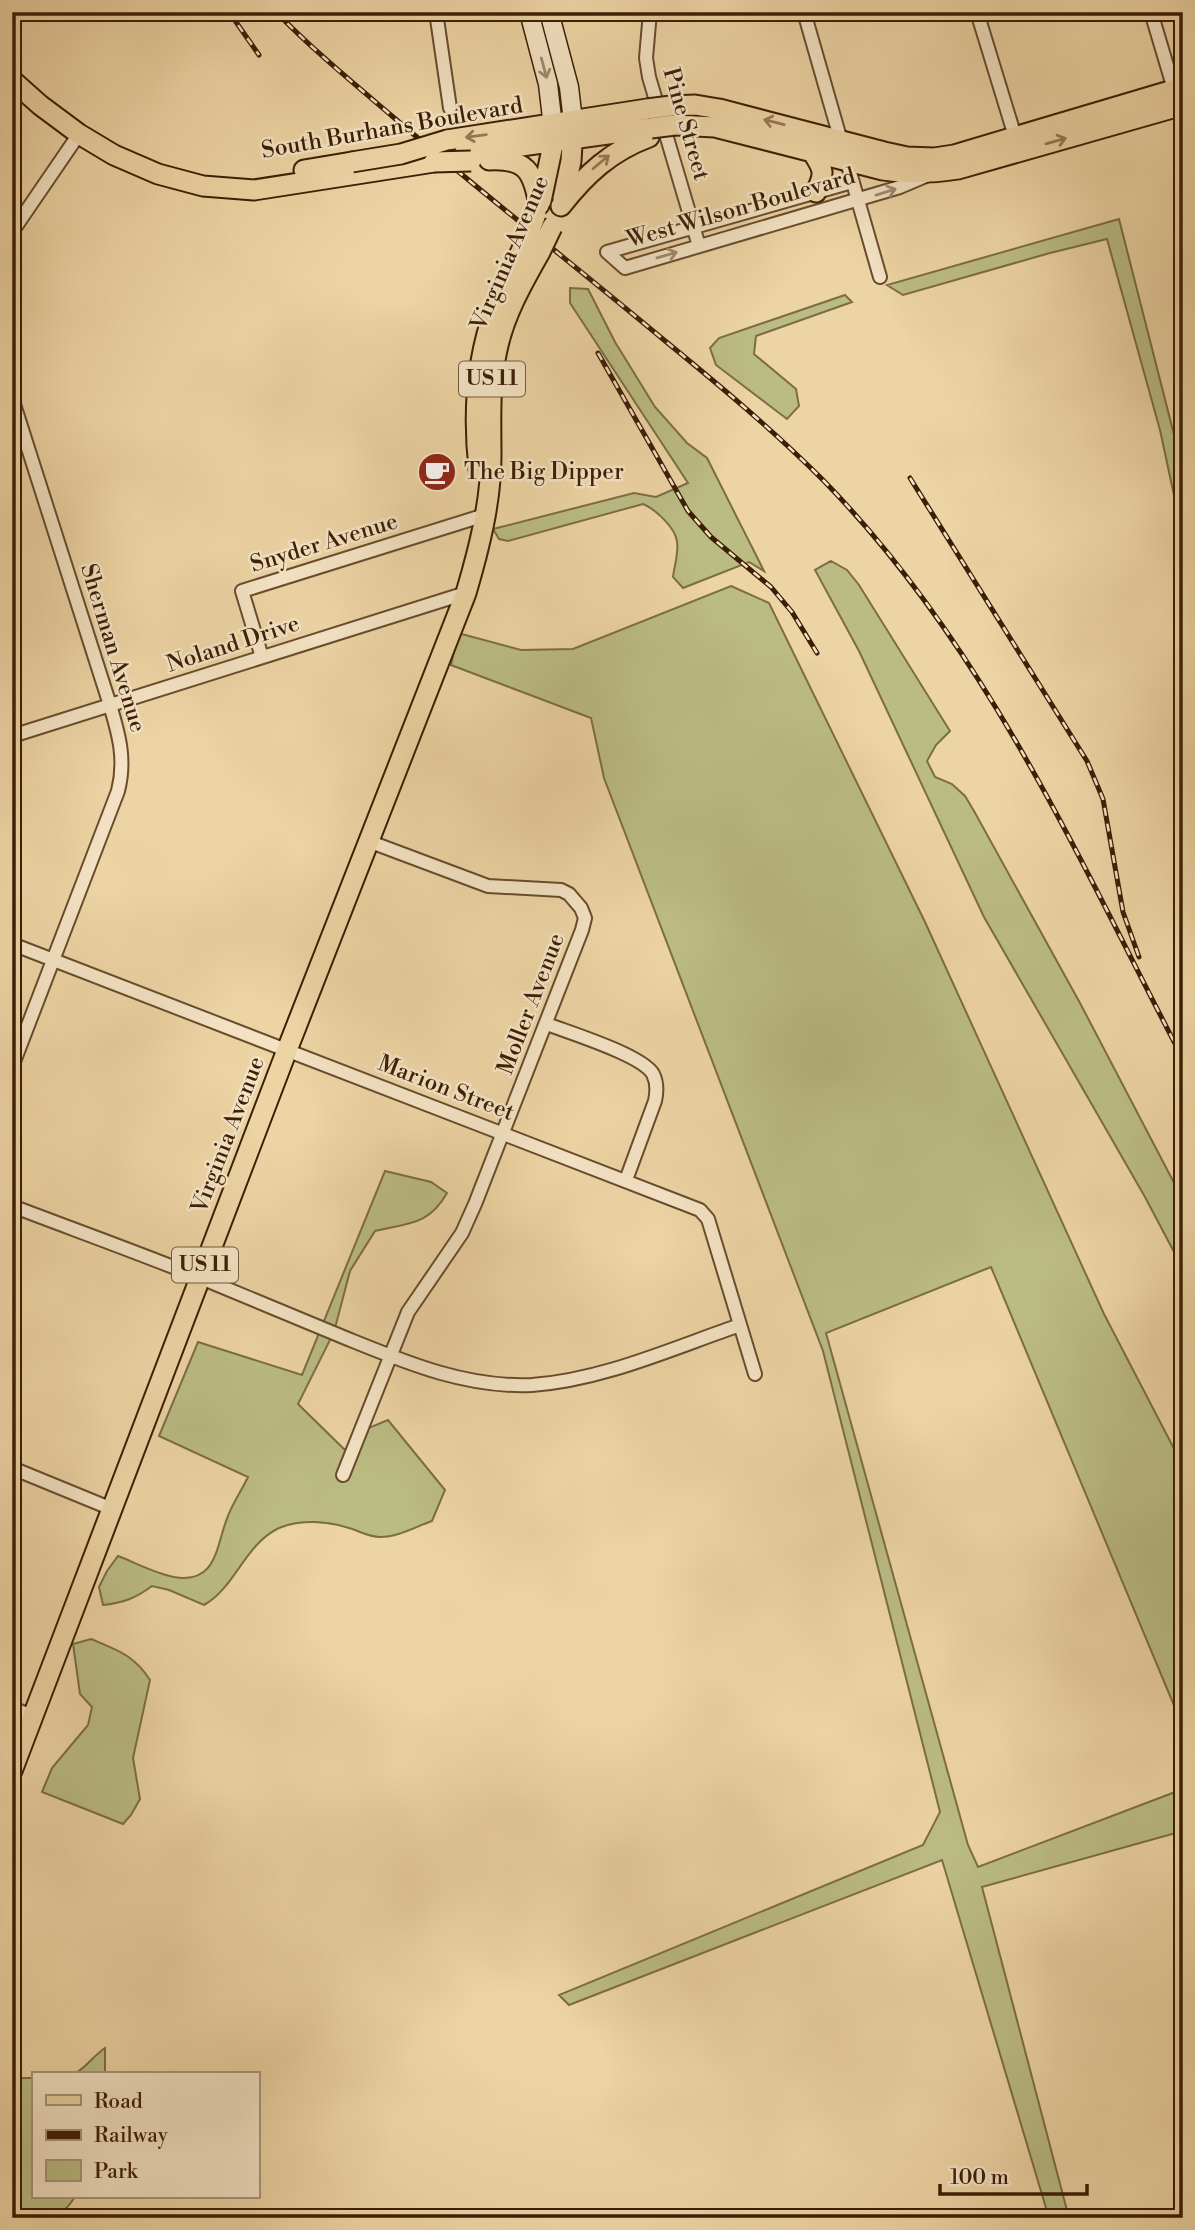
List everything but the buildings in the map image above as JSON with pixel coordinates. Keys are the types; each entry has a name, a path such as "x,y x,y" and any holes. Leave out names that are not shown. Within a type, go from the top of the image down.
{"main road":[{"name":"Virginia Avenue","path":"528,12 563,131 569,172 561,206 552,227 533,246"},
{"name":"Virginia Avenue","path":"12,1771 477,559 491,458 491,388 497,348 533,246 538,210 563,131 569,87 549,12"},
{"name":"South Burhans Boulevard","path":"12,80 79,134 114,155 158,174 203,186 220,187 251,178 468,157 563,131"},
{"name":"West Wilson Boulevard","path":"563,131 651,124 743,133 813,153 904,173 934,172 958,169 1017,145 1180,97"},
{"name":"West Wilson Boulevard","path":"651,124 671,106 695,105 719,108 907,157 934,158 1017,145"},
{"path":"561,206 577,185 651,124"},
{"name":"South Burhans Boulevard","path":"353,169 447,140 563,131"},
{"path":"813,153 823,169 816,192"},
{"path":"468,157 507,159 522,165 536,185 538,210"}],"street":[{"path":"436,12 450,108"},
{"name":"Pine Street","path":"650,12 646,58 649,77 699,246"},
{"path":"804,12 880,277"},
{"path":"977,12 1017,145"},
{"path":"1151,12 1180,97"},
{"path":"12,232 79,134"},
{"name":"West Wilson Boulevard","path":"852,182 607,252 625,268 900,187 934,172"},
{"name":"Sherman Avenue","path":"12,398 110,705 121,745 122,778 12,1067"},
{"name":"Snyder Avenue","path":"262,657 242,591 485,515"},
{"name":"Noland Drive","path":"12,736 466,593"},
{"name":"Moller Avenue","path":"343,1475 408,1312 461,1233 547,1024 585,918 576,901 561,890 506,888 473,882 368,841"},
{"name":"Marion Street","path":"12,944 626,1180 705,1213 755,1374"},
{"path":"547,1024 632,1057 648,1067 654,1075 657,1093 655,1101 626,1180"},
{"path":"12,1206 200,1277 390,1356 440,1374 471,1381 505,1385 533,1384 589,1376 740,1325"},
{"path":"12,1468 112,1509"},
{"path":"12,1708 33,1716"}],"green space":[{"path":"1119,219 1183,470 1183,537 1160,430 1107,239 903,295 887,285"},
{"path":"570,288 588,289 615,342 655,407 687,443 707,458 764,571 749,562 683,588 673,577 676,537 664,520 643,504 508,541 499,539 493,529 634,493 656,497 688,483 570,303"},
{"path":"845,295 852,302 756,336 754,354 796,389 799,406 787,419 716,365 710,348 719,338"},
{"path":"831,561 847,570 859,585 950,731 936,745 927,761 935,777 952,784 965,796 974,811 1080,1003 1183,1200 1183,1269 1145,1197 984,917 859,651 815,570"},
{"path":"731,586 769,603 925,922 1104,1314 1183,1466 1183,1727 991,1267 826,1333 968,1845 978,1867 1183,1789 1183,1831 982,1887 1069,2218 1049,2218 942,1860 569,2005 559,1995 923,1845 940,1812 823,1351 604,778 591,718 451,665 458,633 521,650 573,649"},
{"path":"385,1171 431,1182 447,1193 425,1217 408,1224 375,1231 350,1271 334,1332 298,1404 345,1450 366,1429 388,1420 445,1490 432,1521 387,1537 368,1535 323,1523 287,1525 267,1535 257,1544 224,1588 204,1605 152,1586 129,1599 103,1605 99,1587 118,1556 160,1573 188,1578 199,1575 213,1560 230,1511 248,1477 159,1436 198,1342 302,1375"},
{"path":"91,1639 131,1659 150,1680 133,1758 140,1799 123,1824 42,1792 52,1768 88,1725 92,1707 80,1694 73,1644"},
{"path":"105,2048 105,2072 77,2072 83,2068"},
{"path":"15,2078 32,2078 32,2198 74,2198 68,2207 54,2216 40,2216 12,2208 12,2085"}],"railway":[{"path":"229,12 259,55"},
{"path":"276,12 332,65 785,443 881,544 933,612 981,683 1024,756 1183,1059"},
{"path":"598,353 688,511 711,537 771,587 792,612 817,653"},
{"path":"910,478 1087,761 1103,799 1123,912 1139,957"}],"place":[{"name":"The Big Dipper","path":"437,472"}]}
